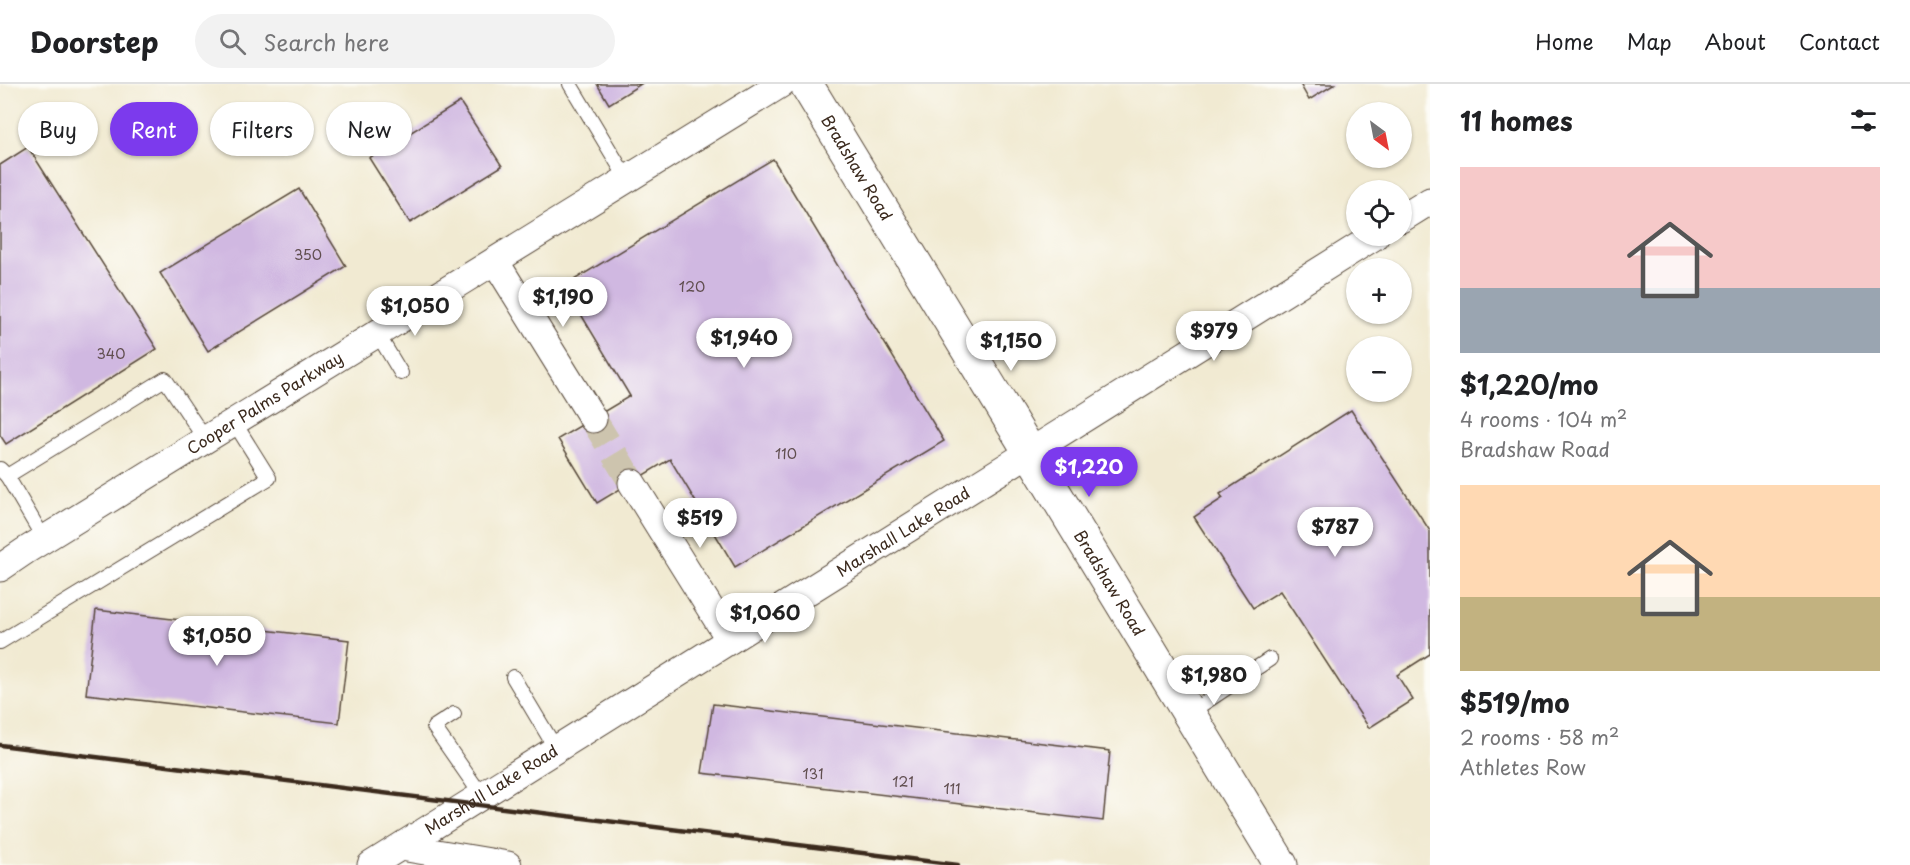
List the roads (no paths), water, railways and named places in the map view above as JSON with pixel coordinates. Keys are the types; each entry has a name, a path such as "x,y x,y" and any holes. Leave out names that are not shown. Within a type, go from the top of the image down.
{"street":[{"name":"Cooper Palms Parkway","path":"0,568 781,84"},
{"name":"Bradshaw Road","path":"806,84 1281,865"},
{"path":"1412,212 1430,201"},
{"name":"Marshall Lake Road","path":"371,865 1359,246"},
{"path":"495,261 593,418"},
{"path":"632,483 730,640"},
{"path":"401,847 507,865"}],"lane":[{"path":"570,84 627,179"},
{"path":"377,333 401,373"},
{"path":"34,545 3,472 165,379 205,439"},
{"path":"0,642 269,478 234,422"},
{"path":"1189,713 1270,659"},
{"path":"513,677 556,749"},
{"path":"454,714 434,727 482,796"}],"tunnel":[{"path":"593,419 632,483"}],"railway":[{"path":"0,745 958,865"}]}
